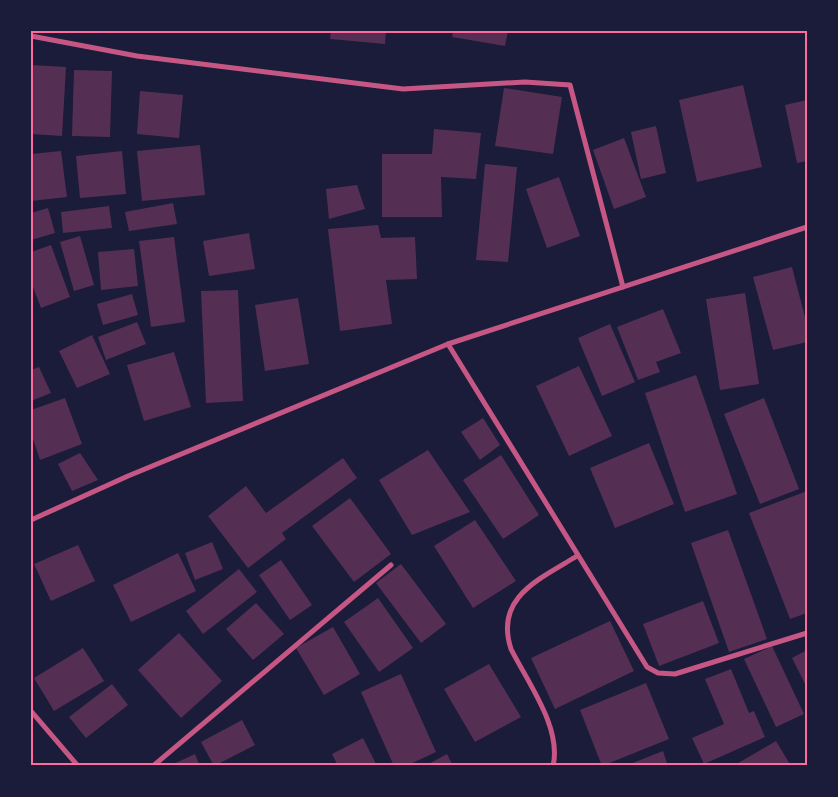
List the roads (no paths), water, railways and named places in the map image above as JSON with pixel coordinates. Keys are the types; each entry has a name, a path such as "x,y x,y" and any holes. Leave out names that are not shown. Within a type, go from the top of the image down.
{"street":[{"path":"31,36 137,56 403,89 525,82 570,85 623,287"},
{"path":"31,520 128,476 448,344 807,228"},
{"path":"448,344 647,667 658,673 675,674 807,633"},
{"path":"553,766 555,744 550,724 511,649 508,639 508,626 511,609 520,594 577,556"},
{"path":"153,766 391,565"},
{"path":"31,711 78,766"}]}
